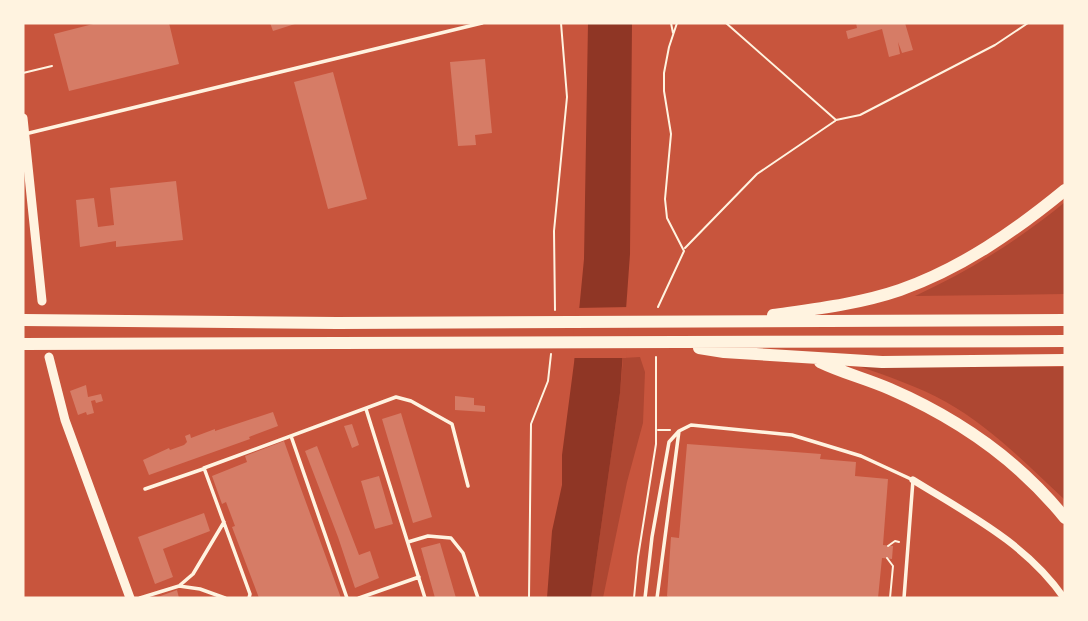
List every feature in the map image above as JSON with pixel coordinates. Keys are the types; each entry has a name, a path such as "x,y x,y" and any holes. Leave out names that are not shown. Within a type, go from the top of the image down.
{"highway":[{"path":"731,321 850,303 899,290 930,278 990,246 1065,190"},
{"path":"23,320 489,323 1065,320"},
{"path":"26,344 1065,341"},
{"path":"664,342 723,352 813,359 881,362 1065,360"},
{"path":"813,359 913,400 960,426 1024,474 1065,518"}],"street":[{"path":"23,118 42,301"},
{"path":"50,356 65,420 130,598"},
{"path":"913,480 1018,547 1049,576 1064,598"}],"lane":[{"path":"24,134 482,23"},
{"path":"145,489 397,397 411,401 452,424 468,486"},
{"path":"366,409 425,598"},
{"path":"645,598 652,537 669,442 679,431 691,425 792,435 861,456 913,480 904,598"},
{"path":"657,598 679,431"},
{"path":"291,436 347,598"},
{"path":"204,468 250,598"},
{"path":"180,586 193,574 224,522"},
{"path":"408,542 428,536 451,538 463,553 478,598"},
{"path":"359,598 419,577"},
{"path":"140,598 180,586 200,589 225,598"}],"path":[{"path":"671,23 673,34"},
{"path":"677,23 666,57 663,85 671,134 665,207 669,224 684,248"},
{"path":"726,23 836,120"},
{"path":"659,307 684,248 757,174 836,120 860,115 996,45 1028,23"},
{"path":"23,73 52,66"},
{"path":"634,598 643,522 655,460 656,357"},
{"path":"657,430 679,431"},
{"path":"888,546 895,541 908,542"},
{"path":"887,558 893,566 890,598"}],"shaded area":[{"path":"588,23 632,23 630,254 620,393 591,598 547,598 552,531 562,485 562,455 584,259"},
{"path":"1065,202 1065,294 915,296 993,254"},
{"path":"640,357 645,372 643,423 627,482 603,598 591,598 623,358"},
{"path":"861,367 1065,367 1065,500 1008,447 962,412 925,392"}],"pier":[{"path":"630,307 626,358 571,358 576,308"}],"building":[{"path":"97,23 169,23 179,64 69,91 54,34"},
{"path":"270,23 298,23 273,31"},
{"path":"856,23 905,23 913,50 902,53 898,42 900,54 889,57 882,29 848,39 846,31 857,28"},
{"path":"485,59 492,133 475,135 476,145 458,146 450,62"},
{"path":"333,72 367,199 328,209 294,82"},
{"path":"176,181 183,240 116,247 116,241 80,247 76,200 94,198 98,227 114,225 110,188"},
{"path":"86,385 88,397 101,394 103,401 91,401 94,413 78,415 70,391"},
{"path":"455,396 474,398 474,405 485,406 485,412 455,410"},
{"path":"273,412 278,426 249,437 250,439 149,475 143,460 169,448 170,450 184,445 187,442 185,436 190,434 191,438"},
{"path":"401,413 432,517 413,523 382,419"},
{"path":"352,424 359,445 352,448 344,426"},
{"path":"284,441 341,598 259,598 232,527 235,526 226,502 222,504 212,476 247,462 245,456"},
{"path":"687,444 821,454 820,459 856,462 855,476 888,479 883,545 893,546 892,559 882,558 878,598 669,598 671,537 679,538"},
{"path":"317,446 359,555 370,551 379,578 355,588 305,451"},
{"path":"379,476 393,524 375,529 361,481"},
{"path":"204,513 210,531 163,549 173,577 155,584 138,537"},
{"path":"440,543 456,598 435,598 421,548"},
{"path":"177,590 179,598 155,598"}]}
